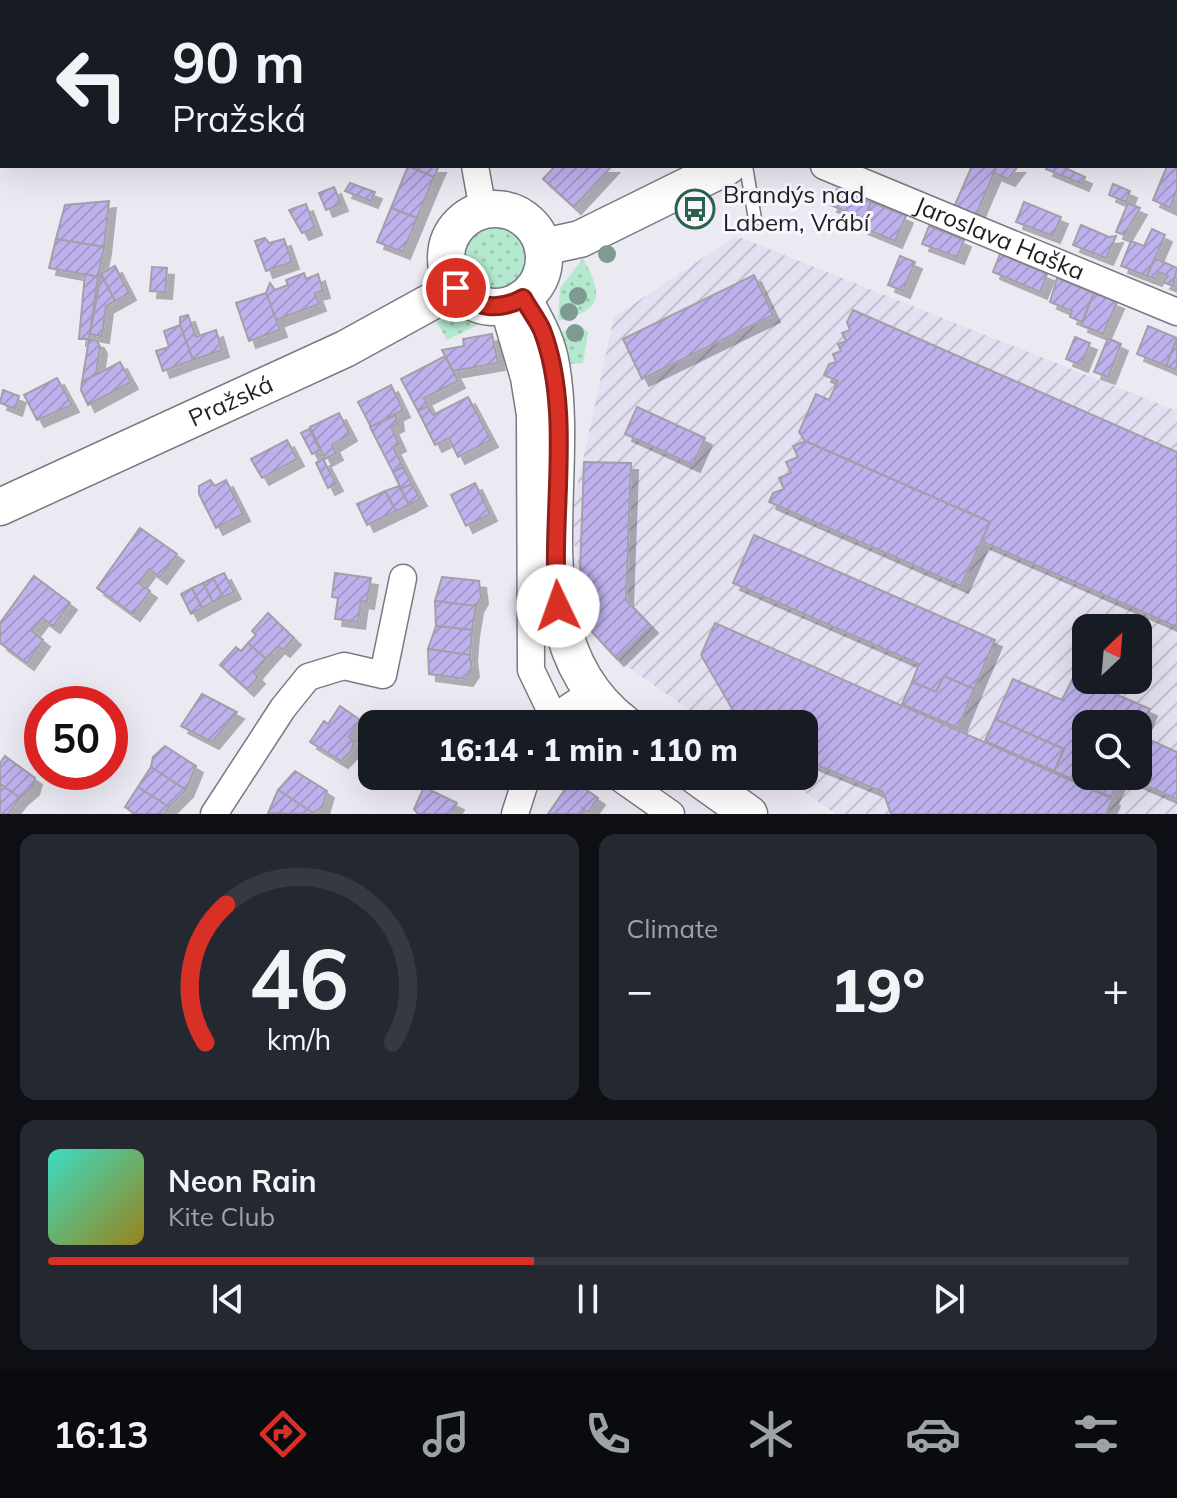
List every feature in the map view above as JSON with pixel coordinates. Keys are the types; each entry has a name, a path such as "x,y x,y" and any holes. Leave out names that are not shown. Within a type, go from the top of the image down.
{"main road":[{"path":"543,247 580,239 724,168"},
{"path":"513,314 538,281 543,247 533,227 516,213 483,210 456,227 447,247 447,268 456,288 472,301 513,314 542,332 554,384 558,606 569,649 593,691 611,710"},
{"name":"Pražská","path":"0,507 345,349 456,288"},
{"path":"716,790 749,814"}],"street":[{"path":"475,168 483,210"},
{"name":"Jaroslava Haška","path":"829,168 1177,312"},
{"path":"513,314 530,415 531,670 548,710"},
{"path":"214,814 283,708 308,677 344,666 383,675 403,578"},
{"path":"568,710 593,691"},
{"path":"515,814 523,790"},
{"path":"637,790 671,814"}],"lane":[{"path":"746,168 755,219"}],"shaded area":[{"path":"736,236 1177,411 1177,814 836,814 802,790 818,790 818,710 689,710 617,659 588,622 570,519 614,317"}],"green space":[{"path":"489,227 501,227 517,236 524,246 524,270 517,280 501,289 489,289 469,275 464,264 464,252 478,232"},
{"path":"583,258 594,283 595,300 583,312 558,321 560,288"},
{"path":"460,315 490,319 447,340 437,322"},
{"path":"581,326 588,333 583,363 569,364 561,332"}],"building":[{"path":"407,168 434,177 417,218 391,208"},
{"path":"414,168 438,168 434,177"},
{"path":"553,168 610,168 574,207 543,179"},
{"path":"971,168 996,168 976,215 954,207"},
{"path":"996,168 1016,168 1008,179 994,173"},
{"path":"1065,168 1085,177 1082,184 1046,169"},
{"path":"1166,168 1177,168 1177,189 1170,208 1153,200"},
{"path":"350,183 375,192 371,201 345,191"},
{"path":"1113,184 1130,191 1126,202 1109,195"},
{"path":"334,187 341,204 326,210 319,193"},
{"path":"837,189 871,202 865,219 830,205"},
{"path":"109,201 104,247 56,239 65,205"},
{"path":"871,202 906,216 895,241 861,227"},
{"path":"1024,202 1061,217 1053,236 1016,222"},
{"path":"1128,203 1140,208 1124,235 1116,232"},
{"path":"306,204 315,228 302,233 289,210"},
{"path":"391,208 417,218 403,252 377,242"},
{"path":"1081,225 1109,237 1116,236 1106,258 1073,245"},
{"path":"929,226 964,240 957,257 922,244"},
{"path":"1152,229 1165,235 1147,276 1121,266 1131,241 1144,246"},
{"path":"265,238 269,243 284,239 292,262 266,271 255,241"},
{"path":"56,239 104,247 98,277 49,268"},
{"path":"1000,254 1047,274 1040,292 993,272"},
{"path":"900,256 915,262 903,291 888,285"},
{"path":"1155,258 1177,268 1173,286 1163,282 1168,276 1159,272 1155,279 1147,276"},
{"path":"115,266 129,293 115,301 101,274"},
{"path":"152,267 167,268 165,292 150,291"},
{"path":"304,273 306,279 318,274 323,291 315,293 319,304 276,320 266,293 270,283 275,290 288,285 286,280"},
{"path":"85,274 98,277 89,339 79,339"},
{"path":"101,274 115,301 106,306 102,336 90,334"},
{"path":"754,275 773,315 642,379 623,339"},
{"path":"1057,278 1094,293 1082,322 1070,317 1072,311 1050,302"},
{"path":"266,293 280,330 249,341 236,303"},
{"path":"1094,293 1117,302 1103,334 1081,325"},
{"path":"853,310 1177,452 1177,627 981,541 990,522 805,441 799,432 816,394 829,400 838,381 824,375 829,364 836,362 833,354 841,351 838,344 846,341 842,333 850,330 847,322"},
{"path":"188,315 196,337 216,330 222,350 193,360 180,325 180,317"},
{"path":"180,325 193,360 163,371 156,351 169,347 164,331"},
{"path":"1148,326 1177,338 1166,366 1137,354"},
{"path":"492,334 498,363 453,371 442,350 464,346 463,339"},
{"path":"1075,337 1090,343 1081,365 1066,359"},
{"path":"1108,338 1121,344 1108,377 1094,372"},
{"path":"89,339 97,341 100,347 96,375 82,382"},
{"path":"1177,339 1177,365 1175,370 1166,366"},
{"path":"445,356 458,381 424,398 428,406 418,411 401,379"},
{"path":"120,362 131,382 88,405 81,390 82,382"},
{"path":"57,378 72,405 37,420 24,395"},
{"path":"391,385 403,410 371,427 358,402"},
{"path":"3,390 19,396 15,409 0,403"},
{"path":"468,397 491,440 458,457 449,438 435,445 418,411 428,406 433,415"},
{"path":"637,407 705,438 693,465 625,434"},
{"path":"339,413 350,434 332,445 336,453 325,459 310,427"},
{"path":"396,415 397,424 391,427 399,444 393,447 403,467 393,472 370,427"},
{"path":"309,429 320,450 312,454 301,433"},
{"path":"287,440 297,459 262,478 251,459"},
{"path":"805,441 990,522 961,586 769,502 773,493 784,489 779,478 791,473 786,462 798,457 793,446"},
{"path":"323,459 336,484 328,488 316,463"},
{"path":"584,462 631,463 626,600 651,626 617,659 592,632 579,599"},
{"path":"403,467 412,484 401,489 393,472"},
{"path":"210,480 215,486 226,480 243,514 216,528 199,494 199,486"},
{"path":"475,483 490,514 466,526 451,495"},
{"path":"412,484 420,499 409,505 401,489"},
{"path":"399,486 409,505 396,511 385,491"},
{"path":"385,491 396,511 367,525 357,504"},
{"path":"140,528 177,554 160,577 149,569 139,583 150,591 133,614 97,588"},
{"path":"754,535 995,640 974,689 944,676 936,692 912,682 919,664 733,583"},
{"path":"224,573 234,592 223,597 213,578"},
{"path":"335,573 371,578 367,602 361,601 358,622 335,619 338,598 332,597"},
{"path":"34,576 70,603 53,626 42,618 32,631 43,640 27,663 0,643 0,623"},
{"path":"442,577 479,581 481,597 476,606 435,601"},
{"path":"213,578 223,597 213,602 203,583"},
{"path":"203,583 213,602 202,608 192,588"},
{"path":"192,588 202,608 191,614 181,594"},
{"path":"435,601 476,606 472,630 436,626"},
{"path":"268,613 294,638 283,650 278,646 266,659 248,643 256,635 252,631"},
{"path":"715,623 1072,781 1072,790 1093,790 1113,799 1106,814 891,814 883,792 818,766 818,710 733,710 701,655"},
{"path":"436,626 472,630 470,655 428,649"},
{"path":"248,643 266,659 254,673 258,677 247,689 220,665 236,647 241,651"},
{"path":"428,649 470,655 472,670 466,679 429,674"},
{"path":"944,676 974,689 958,728 902,704 912,682 936,692"},
{"path":"1013,679 1062,700 1072,680 1072,694 1115,694 1150,709 1072,710 1072,779 1054,771 1064,749 995,719"},
{"path":"202,694 237,712 212,742 181,726"},
{"path":"340,706 358,719 349,737 354,741 352,750 341,761 310,742 324,721 328,724"},
{"path":"995,719 1064,749 1054,771 985,741"},
{"path":"1152,741 1177,752 1177,799 1152,788"},
{"path":"165,746 196,766 186,790 151,767 153,757"},
{"path":"5,756 24,770 24,790 30,790 20,798 0,784 0,763"},
{"path":"151,767 186,790 169,807 138,787"},
{"path":"295,771 327,791 322,807 313,813 278,790"},
{"path":"0,784 20,798 8,814 0,814"},
{"path":"138,787 169,807 164,814 135,814 125,807"},
{"path":"278,790 313,813 268,813"},
{"path":"423,790 430,790 457,803 451,814 418,814 414,809"},
{"path":"564,790 587,790 598,798 588,812 582,808 583,814 548,814"},
{"path":"1096,790 1114,790 1111,797"}],"place":[{"name":"Brandýs nad Labem, Vrábí","path":"695,209"}],"route":[{"path":"456,288 472,301 492,307 523,298 540,325 551,363 556,409 558,606"}]}
